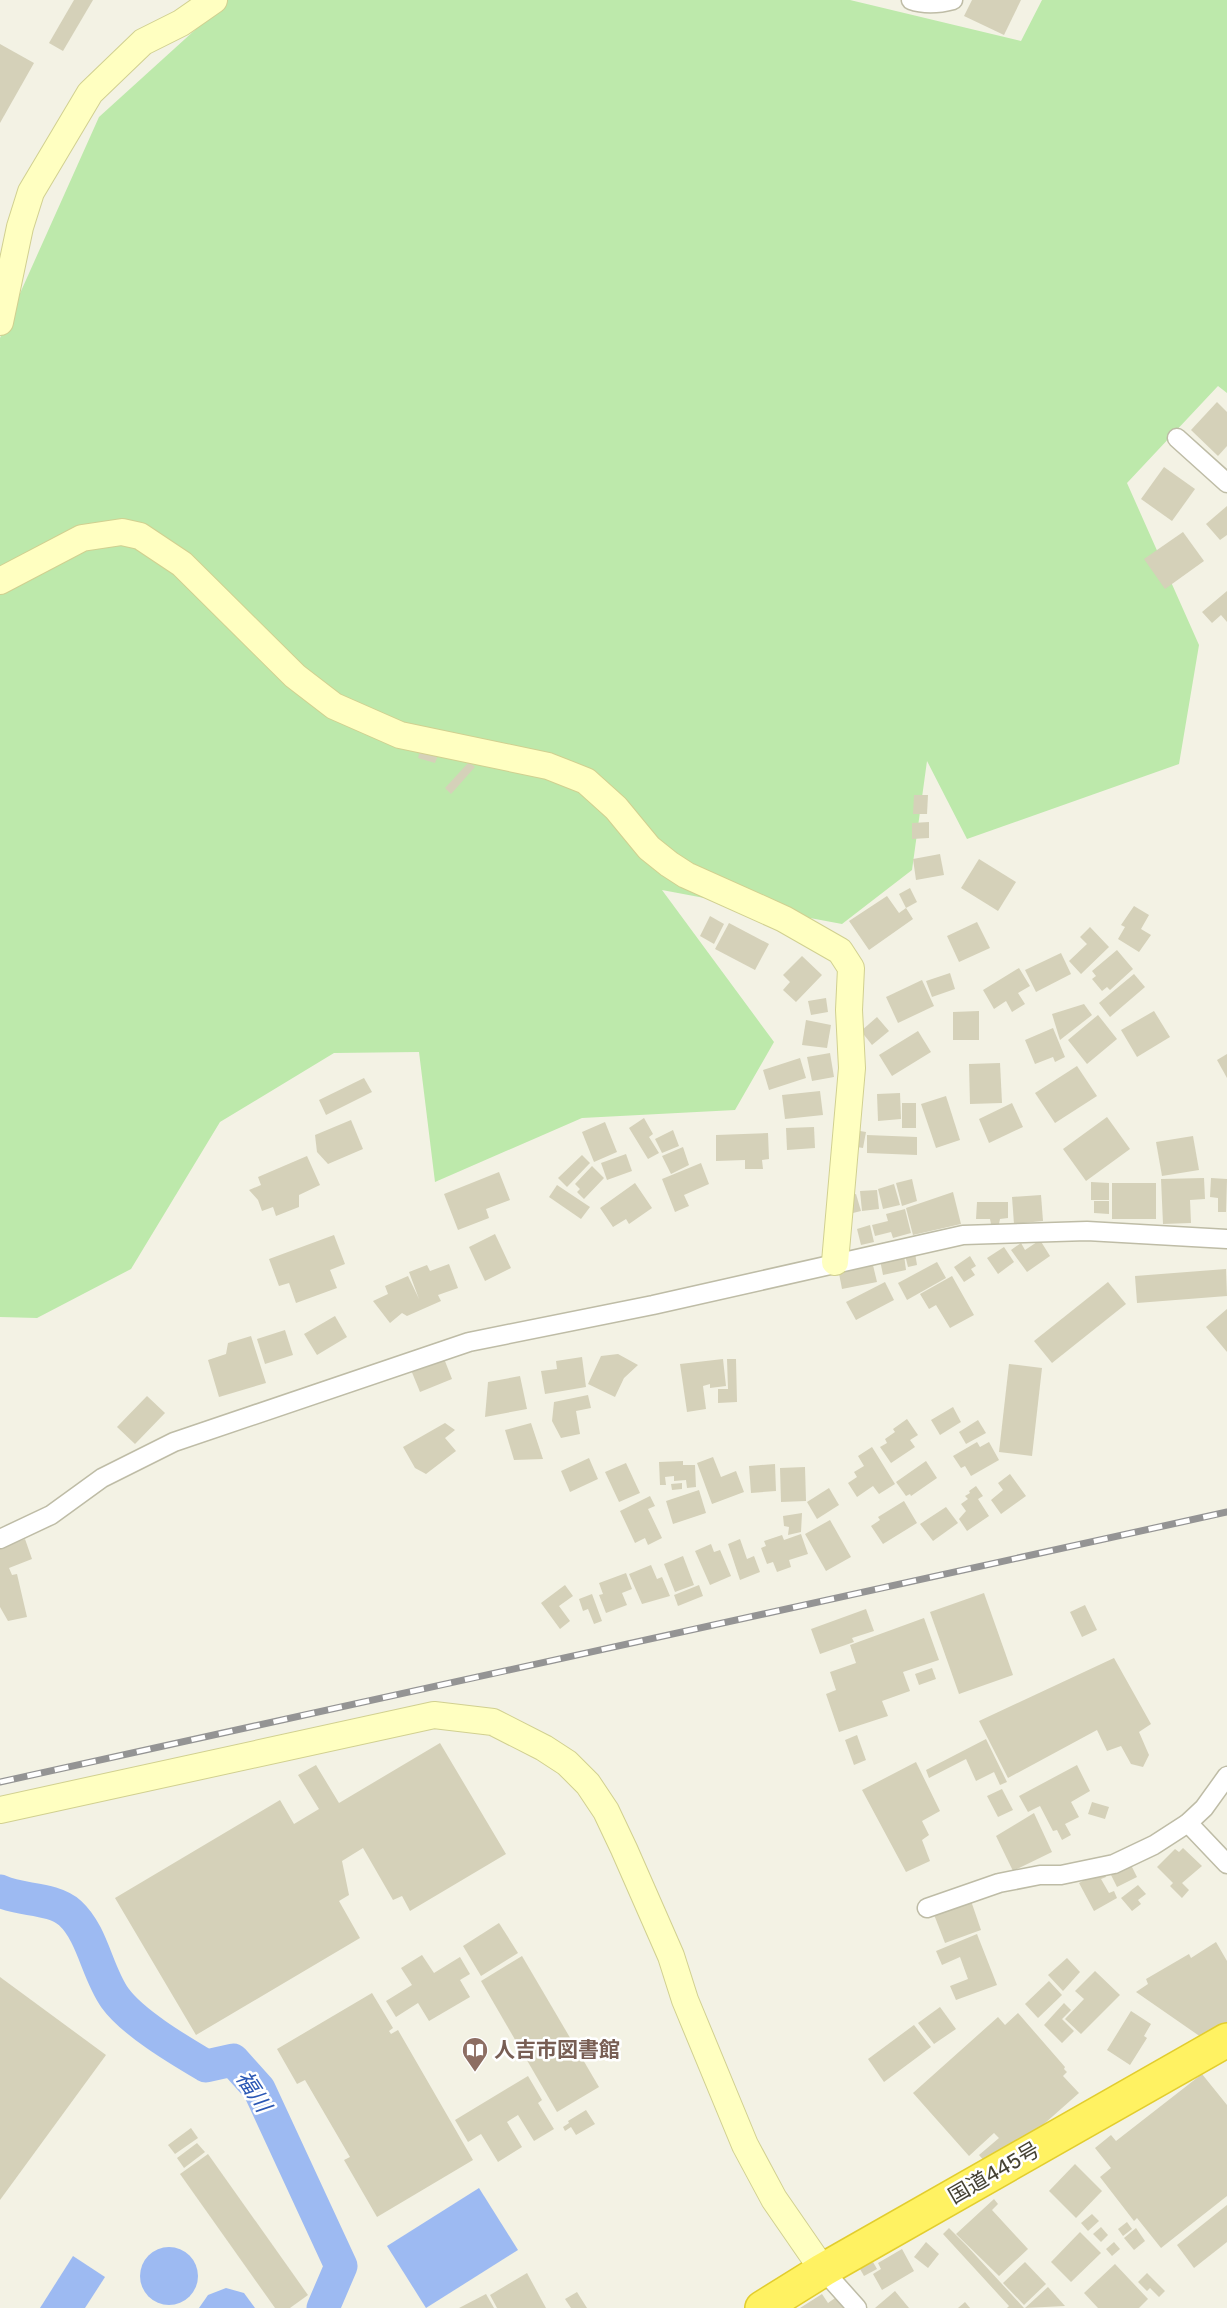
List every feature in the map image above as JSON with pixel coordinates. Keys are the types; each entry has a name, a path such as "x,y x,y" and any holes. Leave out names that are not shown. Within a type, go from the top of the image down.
{"highway":[{"name":"国道445号","path":"762,2308 823,2270 1227,2040"}],"street":[{"path":"0,322 20,227 31,192 90,93 143,42 181,23 214,0"},
{"path":"911,0 940,4 953,0"},
{"path":"1178,438 1227,483"},
{"path":"0,581 82,538 122,532 140,536 182,564 295,676 334,706 400,735 548,766 586,781 616,808 649,848 669,864 686,875 784,919 840,951 851,968 849,1010 852,1068 835,1262"},
{"path":"0,1539 51,1515 102,1478 174,1442 470,1342 652,1305 963,1235 1087,1231 1227,1239"},
{"path":"0,1810 434,1715 493,1722 544,1748 567,1763 588,1784 606,1811 671,1956 685,2000 745,2145 774,2199 823,2270 857,2308"},
{"path":"927,1908 999,1883 1040,1875 1061,1875 1114,1864 1154,1845 1188,1823 1204,1808 1227,1776"},
{"path":"1188,1823 1227,1864"}],"green space":[{"path":"228,0 850,0 1021,41 1042,0 1227,0 1227,393 1218,386 1127,483 1199,645 1179,764 967,839 927,761 912,870 842,924 662,890 774,1042 735,1110 582,1118 435,1182 419,1052 334,1053 220,1122 131,1269 37,1318 0,1317 0,338 99,117"}],"water":[{"path":"479,2188 518,2250 426,2308 387,2246"},
{"path":"169,2247 180,2249 193,2260 198,2276 196,2287 185,2300 169,2305 158,2303 145,2292 140,2276 142,2265 153,2252"},
{"path":"73,2256 105,2277 85,2308 40,2308"},
{"path":"226,2288 244,2293 255,2308 199,2308 208,2295"}],"building":[{"path":"74,0 93,0 63,51 49,43"},
{"path":"972,0 1021,0 1004,35 964,16"},
{"path":"0,44 34,63 0,123"},
{"path":"1217,402 1227,412 1227,446 1218,456 1191,430"},
{"path":"1164,467 1195,489 1172,521 1141,499"},
{"path":"1227,506 1227,535 1220,540 1206,524"},
{"path":"1183,532 1204,561 1165,589 1144,559"},
{"path":"1227,591 1227,622 1221,615 1212,623 1202,612"},
{"path":"420,751 438,755 435,763 418,758"},
{"path":"469,762 475,767 451,794 445,788"},
{"path":"914,795 928,795 927,814 913,814"},
{"path":"929,822 929,838 912,839 912,823"},
{"path":"940,854 944,875 916,880 913,859"},
{"path":"979,859 1016,882 998,911 961,888"},
{"path":"910,888 917,902 906,908 899,894"},
{"path":"887,896 899,913 906,908 913,919 869,950 849,921"},
{"path":"1134,906 1149,915 1141,929 1151,935 1139,952 1118,939 1125,927 1121,925"},
{"path":"710,916 724,924 714,944 700,936"},
{"path":"977,922 990,948 959,962 947,936"},
{"path":"729,923 769,944 755,970 715,949"},
{"path":"1090,927 1109,947 1081,974 1069,961 1087,944 1080,937"},
{"path":"1117,950 1133,969 1110,990 1107,987 1102,991 1092,979 1096,976 1092,971"},
{"path":"1061,953 1071,974 1036,992 1025,970"},
{"path":"802,956 822,975 796,1002 783,990 790,982 783,975"},
{"path":"1019,968 1030,986 1018,993 1025,1004 1012,1012 1006,1001 994,1009 983,990"},
{"path":"950,973 955,989 932,997 926,981"},
{"path":"1134,974 1145,987 1110,1017 1099,1003"},
{"path":"922,980 934,1006 898,1023 886,997"},
{"path":"826,998 828,1012 811,1015 808,1001"},
{"path":"1084,1004 1092,1015 1060,1040 1052,1014"},
{"path":"979,1011 979,1040 953,1040 953,1012"},
{"path":"1154,1011 1170,1037 1137,1057 1121,1030"},
{"path":"1098,1015 1117,1039 1087,1064 1068,1040"},
{"path":"877,1017 889,1031 872,1045 861,1031"},
{"path":"806,1020 831,1025 827,1048 802,1045"},
{"path":"1053,1028 1065,1057 1055,1062 1053,1057 1035,1064 1025,1040"},
{"path":"918,1031 931,1052 892,1076 879,1055"},
{"path":"830,1053 834,1077 812,1081 807,1057"},
{"path":"1227,1054 1227,1078 1217,1060"},
{"path":"800,1058 806,1078 769,1090 763,1070"},
{"path":"1000,1063 1002,1103 970,1104 969,1064"},
{"path":"1077,1066 1097,1096 1055,1123 1035,1093"},
{"path":"364,1078 372,1092 326,1115 319,1100"},
{"path":"820,1091 823,1115 785,1119 782,1095"},
{"path":"900,1093 901,1119 878,1121 877,1094"},
{"path":"946,1096 960,1140 936,1148 921,1104"},
{"path":"902,1103 916,1103 916,1128 902,1128"},
{"path":"1012,1103 1023,1127 989,1143 979,1119"},
{"path":"1107,1117 1130,1149 1086,1181 1063,1149"},
{"path":"644,1118 653,1134 649,1137 659,1153 648,1159 629,1128"},
{"path":"351,1120 363,1149 328,1164 317,1152 315,1135"},
{"path":"605,1122 617,1152 594,1162 582,1132"},
{"path":"814,1127 815,1148 787,1150 786,1128"},
{"path":"673,1130 679,1146 662,1153 655,1139"},
{"path":"854,1130 866,1132 863,1148 851,1146"},
{"path":"768,1133 769,1159 762,1160 763,1169 745,1169 745,1160 716,1161 716,1135"},
{"path":"867,1135 917,1137 917,1155 867,1153"},
{"path":"1193,1136 1199,1170 1162,1176 1156,1142"},
{"path":"683,1147 689,1165 671,1174 662,1156"},
{"path":"626,1154 632,1171 607,1180 601,1163"},
{"path":"582,1155 590,1163 567,1187 558,1178"},
{"path":"307,1156 320,1185 299,1195 299,1207 276,1216 273,1207 262,1211 258,1200 249,1190 261,1185 258,1177"},
{"path":"701,1163 709,1184 684,1195 689,1206 675,1212 662,1179"},
{"path":"592,1166 604,1178 584,1199 577,1192 580,1189 575,1184"},
{"path":"499,1172 510,1200 486,1209 489,1218 458,1230 444,1194"},
{"path":"1204,1178 1205,1199 1190,1200 1191,1223 1163,1224 1161,1179"},
{"path":"1211,1178 1227,1179 1226,1212 1218,1212 1218,1198 1210,1197"},
{"path":"912,1179 917,1201 902,1206 896,1183"},
{"path":"1091,1182 1109,1183 1109,1200 1091,1200"},
{"path":"635,1183 652,1208 629,1224 626,1219 613,1227 600,1208"},
{"path":"1112,1183 1156,1183 1156,1219 1112,1219"},
{"path":"894,1184 900,1205 883,1209 878,1189"},
{"path":"557,1185 590,1207 581,1219 549,1197"},
{"path":"877,1190 879,1209 862,1211 860,1191"},
{"path":"953,1192 961,1224 913,1235 906,1208"},
{"path":"856,1194 861,1211 849,1214 844,1197"},
{"path":"1041,1195 1043,1221 1014,1224 1012,1197"},
{"path":"1094,1201 1109,1201 1109,1214 1094,1213"},
{"path":"977,1202 1008,1202 1008,1218 1000,1219 999,1224 991,1224 990,1219 976,1219"},
{"path":"905,1209 911,1233 893,1238 891,1232 875,1236 872,1225 888,1221 886,1214"},
{"path":"870,1225 874,1242 861,1245 857,1229"},
{"path":"495,1234 511,1268 485,1281 469,1247"},
{"path":"334,1235 345,1264 330,1270 337,1288 296,1303 289,1283 279,1286 269,1259"},
{"path":"1040,1240 1050,1256 1027,1272 1011,1250 1021,1243 1025,1250"},
{"path":"1004,1247 1014,1262 998,1274 987,1258"},
{"path":"915,1253 917,1265 908,1267 905,1255"},
{"path":"904,1255 906,1270 883,1275 880,1260"},
{"path":"970,1256 976,1266 971,1269 975,1275 964,1282 954,1267"},
{"path":"872,1261 877,1282 842,1289 838,1268"},
{"path":"937,1262 946,1278 907,1300 898,1283"},
{"path":"449,1264 458,1288 438,1295 441,1301 407,1316 402,1313 390,1323 373,1301 388,1294 385,1286 408,1276 419,1299 409,1272 427,1265 430,1271"},
{"path":"1226,1269 1227,1296 1137,1303 1135,1276"},
{"path":"952,1276 974,1315 950,1328 936,1305 929,1309 920,1294"},
{"path":"885,1282 894,1300 856,1320 846,1302"},
{"path":"1108,1282 1126,1304 1052,1363 1034,1341"},
{"path":"1227,1309 1227,1352 1206,1327"},
{"path":"335,1316 347,1337 317,1355 304,1334"},
{"path":"285,1330 293,1355 265,1364 257,1339"},
{"path":"251,1336 266,1383 219,1397 208,1360 226,1354 228,1343"},
{"path":"618,1354 638,1365 624,1378 615,1397 588,1384 601,1356"},
{"path":"443,1356 452,1379 420,1392 411,1370"},
{"path":"582,1357 586,1387 545,1394 541,1371 557,1369 556,1361"},
{"path":"723,1359 726,1386 710,1388 710,1384 703,1386 706,1409 687,1412 680,1364"},
{"path":"727,1359 736,1359 737,1402 718,1403 718,1389 728,1389"},
{"path":"1009,1364 1042,1368 1032,1456 999,1452"},
{"path":"520,1376 527,1409 485,1417 488,1382"},
{"path":"588,1395 591,1408 576,1411 580,1434 561,1438 552,1421 554,1402"},
{"path":"147,1396 165,1413 135,1444 117,1427"},
{"path":"953,1407 961,1422 940,1435 931,1420"},
{"path":"907,1419 918,1435 910,1440 915,1447 891,1463 880,1447 887,1443 885,1439 895,1432 893,1429"},
{"path":"978,1420 986,1433 966,1444 959,1432"},
{"path":"445,1423 455,1430 445,1438 456,1451 426,1474 415,1468 403,1447"},
{"path":"531,1423 543,1459 514,1460 505,1430"},
{"path":"977,1442 980,1447 989,1442 999,1460 971,1476 965,1466 961,1468 953,1456"},
{"path":"872,1447 895,1484 879,1494 873,1486 857,1497 848,1483 857,1477 854,1472 864,1466 858,1456"},
{"path":"713,1457 721,1477 736,1471 744,1492 712,1504 697,1463"},
{"path":"589,1458 598,1479 570,1492 561,1471"},
{"path":"683,1461 683,1465 695,1465 696,1487 687,1488 686,1480 674,1481 674,1476 665,1477 666,1485 660,1485 659,1462"},
{"path":"926,1461 937,1478 911,1496 910,1494 906,1496 896,1482"},
{"path":"626,1463 640,1493 619,1502 605,1472"},
{"path":"775,1464 776,1491 751,1493 749,1466"},
{"path":"805,1467 806,1501 781,1502 780,1468"},
{"path":"1010,1474 1026,1496 1001,1514 991,1500 1003,1490 998,1483"},
{"path":"682,1483 682,1489 672,1490 671,1484"},
{"path":"976,1486 983,1496 978,1499 989,1516 967,1531 959,1519 966,1511 961,1504 968,1499 965,1496 970,1493 969,1491"},
{"path":"829,1488 839,1505 817,1519 807,1502"},
{"path":"699,1490 706,1513 673,1524 666,1501"},
{"path":"650,1496 655,1506 648,1509 662,1538 648,1545 645,1538 635,1543 620,1511"},
{"path":"904,1501 917,1523 883,1544 871,1526 880,1520 878,1517"},
{"path":"946,1507 958,1523 933,1541 920,1524"},
{"path":"802,1513 801,1532 788,1535 789,1527 784,1526 783,1516"},
{"path":"830,1520 851,1557 826,1571 805,1534"},
{"path":"801,1534 808,1554 789,1560 791,1567 777,1572 773,1562 767,1564 761,1548 766,1546 764,1541 782,1535 784,1540"},
{"path":"25,1539 32,1559 9,1568 12,1575 17,1574 27,1617 8,1621 0,1607 0,1548"},
{"path":"740,1539 747,1559 754,1556 760,1572 740,1580 728,1544"},
{"path":"711,1544 714,1552 720,1550 731,1576 710,1585 695,1551"},
{"path":"683,1556 694,1585 675,1592 664,1564"},
{"path":"651,1565 657,1579 662,1577 670,1596 642,1604 629,1574"},
{"path":"626,1573 632,1589 622,1593 627,1605 606,1613 599,1595 603,1594 599,1583"},
{"path":"565,1585 573,1596 559,1606 570,1621 560,1629 541,1603"},
{"path":"699,1585 703,1596 678,1606 674,1595"},
{"path":"984,1593 1013,1675 959,1694 930,1612"},
{"path":"592,1594 602,1621 594,1624 588,1609 583,1611 579,1599"},
{"path":"1085,1605 1097,1630 1082,1637 1070,1612"},
{"path":"866,1609 874,1631 852,1638 854,1642 820,1654 811,1629"},
{"path":"924,1618 939,1660 903,1672 910,1691 882,1701 888,1716 839,1732 826,1694 836,1690 830,1672 856,1663 850,1645"},
{"path":"1114,1658 1151,1724 1139,1732 1149,1755 1143,1767 1131,1764 1121,1746 1107,1751 1097,1730 1008,1778 979,1721"},
{"path":"932,1668 936,1679 919,1685 915,1674"},
{"path":"857,1735 866,1760 854,1765 845,1740"},
{"path":"986,1739 1007,1782 1000,1785 994,1772 976,1781 966,1759 929,1778 926,1770"},
{"path":"440,1743 506,1854 410,1911 402,1896 393,1900 363,1848 342,1861 349,1895 339,1901 360,1938 196,2035 115,1898 280,1800 294,1824 319,1809 298,1775 316,1765 339,1803"},
{"path":"916,1762 940,1811 922,1821 929,1835 922,1840 930,1861 906,1872 862,1790"},
{"path":"1077,1765 1090,1791 1071,1802 1079,1817 1065,1824 1071,1835 1062,1840 1057,1830 1053,1831 1040,1806 1028,1812 1019,1796"},
{"path":"1002,1789 1013,1810 998,1817 987,1796"},
{"path":"1092,1802 1109,1807 1105,1819 1088,1814"},
{"path":"1034,1813 1052,1852 1013,1871 996,1836"},
{"path":"1183,1848 1202,1866 1182,1883 1189,1890 1182,1898 1170,1886 1173,1883 1157,1867 1175,1849 1179,1852"},
{"path":"1129,1861 1137,1877 1117,1887 1109,1871"},
{"path":"1103,1870 1106,1877 1101,1879 1109,1893 1114,1891 1117,1898 1094,1911 1079,1883"},
{"path":"1138,1885 1146,1894 1138,1900 1141,1904 1132,1911 1121,1898"},
{"path":"970,1898 981,1930 945,1943 933,1912"},
{"path":"499,1923 518,1953 481,1976 463,1946"},
{"path":"977,1934 997,1985 956,2000 950,1986 968,1979 960,1957 942,1965 936,1951"},
{"path":"1216,1942 1227,1961 1227,2035 1211,2044 1136,1992 1148,1984 1146,1979 1189,1954 1191,1958"},
{"path":"422,1955 434,1973 460,1957 470,1974 460,1980 470,1997 429,2021 418,2003 396,2017 386,2001 412,1985 401,1968"},
{"path":"522,1956 599,2087 557,2112 481,1981"},
{"path":"1067,1958 1080,1972 1063,1991 1048,1975"},
{"path":"1095,1971 1120,1995 1081,2034 1065,2019 1084,1999 1075,1991"},
{"path":"0,1977 106,2055 0,2200"},
{"path":"1049,1981 1062,1995 1038,2018 1025,2004"},
{"path":"372,1993 393,2028 389,2031 391,2034 398,2030 473,2160 377,2217 344,2160 350,2157 305,2080 297,2084 277,2049"},
{"path":"1064,2003 1071,2010 1062,2019 1074,2031 1062,2043 1044,2025"},
{"path":"940,2007 956,2029 934,2044 918,2023"},
{"path":"1131,2011 1151,2024 1144,2036 1147,2038 1130,2065 1107,2050"},
{"path":"1018,2013 1065,2067 1067,2072 1063,2076 1079,2093 992,2170 979,2155 999,2138 994,2133 969,2156 913,2093 998,2017 1005,2025"},
{"path":"914,2025 931,2047 884,2082 868,2059"},
{"path":"1202,2074 1227,2105 1227,2196 1161,2248 1137,2218 1134,2221 1100,2177 1111,2168 1095,2148 1111,2135 1116,2141"},
{"path":"528,2076 542,2100 538,2103 554,2129 534,2141 518,2115 507,2122 522,2147 498,2162 481,2134 468,2142 455,2120"},
{"path":"586,2110 595,2124 576,2135 571,2127 565,2131 563,2127 569,2123 568,2121"},
{"path":"191,2128 198,2138 175,2154 168,2145"},
{"path":"197,2143 205,2152 184,2168 177,2158"},
{"path":"208,2154 308,2295 290,2308 275,2308 180,2174"},
{"path":"1075,2164 1102,2191 1076,2218 1049,2191"},
{"path":"994,2199 998,2204 992,2210 1028,2249 999,2276 956,2234"},
{"path":"1227,2205 1227,2242 1194,2268 1177,2245"},
{"path":"1092,2214 1099,2221 1088,2231 1081,2223"},
{"path":"1127,2222 1132,2229 1123,2236 1118,2229"},
{"path":"1101,2227 1108,2235 1101,2242 1093,2234"},
{"path":"949,2228 1024,2308 1007,2308 1009,2306 943,2234"},
{"path":"1136,2228 1145,2241 1134,2250 1124,2238"},
{"path":"1080,2232 1101,2253 1071,2282 1051,2262"},
{"path":"926,2242 939,2254 928,2268 914,2257"},
{"path":"1114,2242 1120,2249 1112,2256 1106,2249"},
{"path":"902,2249 914,2271 882,2290 873,2274 881,2269 878,2263"},
{"path":"873,2262 877,2269 864,2276 860,2269"},
{"path":"1025,2262 1046,2284 1024,2305 1003,2283"},
{"path":"1115,2264 1148,2299 1139,2308 1098,2308 1084,2293"},
{"path":"527,2273 546,2308 497,2308 490,2295"},
{"path":"1147,2273 1165,2291 1159,2297 1150,2288 1147,2291 1138,2282"},
{"path":"1048,2287 1065,2306 1025,2308"},
{"path":"895,2291 909,2308 875,2308"},
{"path":"577,2292 587,2308 571,2308 565,2299"},
{"path":"486,2294 494,2308 459,2308"},
{"path":"822,2294 828,2303 838,2296 846,2308 800,2308"},
{"path":"965,2302 970,2308 958,2308"}],"waterway":[{"name":"福川","path":"0,1891 54,1904 70,1913 90,1943 115,1998 133,2017 206,2066 233,2060 259,2089 341,2266 323,2308"}],"railway":[{"path":"0,1782 1227,1512"}],"place":[{"name":"人吉市図書館","path":"475,2073"}]}
